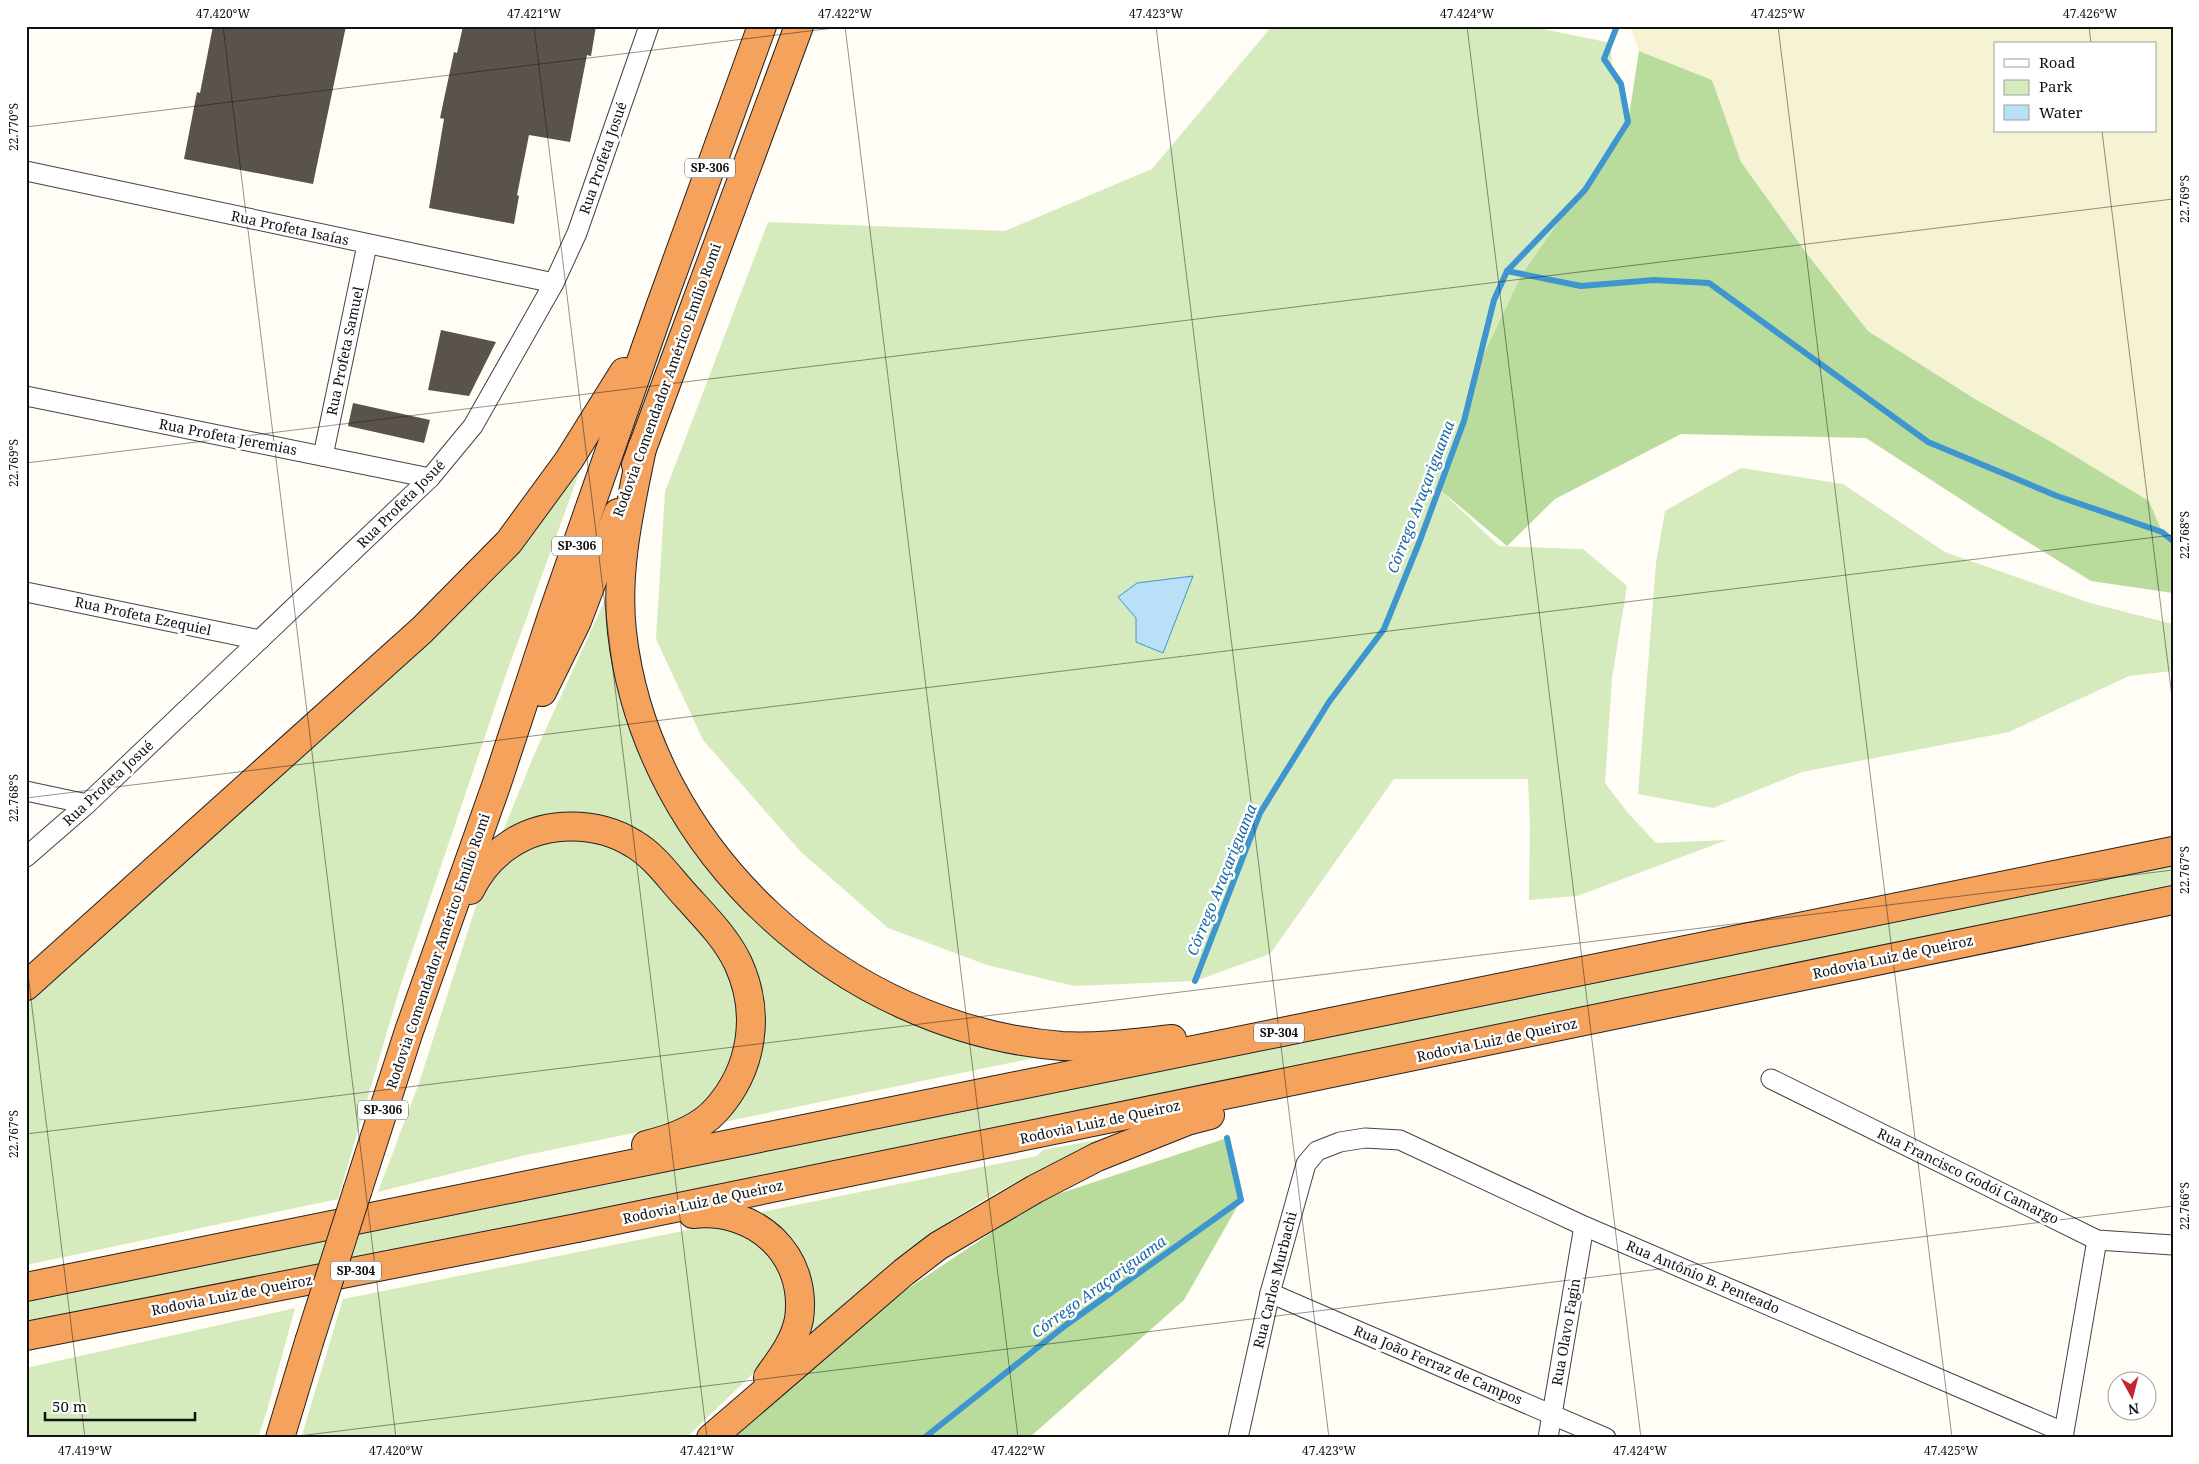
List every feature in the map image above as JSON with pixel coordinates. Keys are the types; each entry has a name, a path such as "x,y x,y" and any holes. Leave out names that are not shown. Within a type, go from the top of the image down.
{"highway":[{"name":"Rodovia Comendador Américo Emílio Romi","path":"280,1437 409,1031 497,783 553,613 659,310 762,26"},
{"name":"Rodovia Comendador Américo Emílio Romi","path":"497,783 577,621 799,26"},
{"path":"26,986 422,630 509,542 569,460 609,399 659,310"},
{"path":"642,448 624,545 620,599 626,661 644,724 654,753 671,787 712,852 739,886 783,929 808,949 860,982 916,1011 971,1030 1028,1042 1064,1046 1102,1046 1164,1040 1421,1004"},
{"path":"386,1213 668,1140 692,1128 715,1112 732,1089 743,1065 750,1041 752,1013 747,986 741,970 721,935 659,866 635,844 606,831 573,826 537,832 509,844 489,861 470,888 409,1031"},
{"name":"SP-304","path":"26,1287 2173,851"},
{"name":"Rodovia Luiz de Queiroz","path":"26,1336 582,1227 2173,900"},
{"path":"711,1438 748,1404 938,1246 976,1222 1097,1156 1187,1121 1617,1015"},
{"path":"582,1227 706,1213 741,1220 769,1235 780,1246 789,1259 796,1275 799,1294 799,1319 794,1337 784,1355 748,1404"},
{"path":"26,1349 130,1315"}],"street":[{"name":"Rua Profeta Josué","path":"26,857 87,804 430,478 473,426 554,283 578,234 649,26"},
{"name":"Rua Profeta Isaías","path":"26,171 367,245 554,283"},
{"name":"Rua Profeta Samuel","path":"323,456 367,245"},
{"name":"Rua Profeta Jeremias","path":"26,396 430,478"},
{"name":"Rua Profeta Ezequiel","path":"26,592 260,640"},
{"path":"26,791 87,804"},
{"name":"Rua Francisco Godói Camargo","path":"1771,1079 2098,1240 2173,1245"},
{"name":"Rua Antônio B. Penteado","path":"1340,1142 1365,1138 1400,1140 1584,1226 2063,1435"},
{"name":"Rua Carlos Murbachi","path":"1238,1438 1270,1293 1306,1164 1317,1151 1340,1142"},
{"name":"Rua Olavo Fagin","path":"1548,1438 1584,1226"},
{"path":"2063,1435 2098,1240"},
{"name":"Rua João Ferraz de Campos","path":"1270,1293 1552,1413 1606,1438"}],"shaded area":[{"path":"1630,26 2173,26 2173,544 2162,532 2149,501 2048,440 1975,399 1868,331 1807,254 1741,162 1712,80 1639,51"}],"green space":[{"path":"1272,26 1528,26 1611,43 1612,71 1624,99 1628,122 1522,274 1439,489 1499,546 1583,549 1627,586 1612,678 1605,783 1627,812 1656,843 1727,840 1577,896 1529,900 1530,826 1528,779 1394,779 1270,954 1195,981 1074,986 987,965 888,928 801,852 703,740 656,639 665,492 768,222 1005,231 1152,169"},
{"path":"1639,51 1712,80 1741,162 1807,254 1868,331 1975,399 2048,440 2149,501 2162,532 2173,541 2173,593 2091,581 1866,438 1681,434 1555,499 1507,546 1439,489 1477,369 1522,274 1628,122"},
{"path":"590,443 504,680 401,984 338,1199 26,1265 26,1004 421,645"},
{"path":"1741,468 1843,484 1945,552 2090,603 2173,624 2173,671 2129,676 2009,732 1802,772 1713,808 1638,794 1656,563 1665,511"},
{"path":"611,587 647,754 813,959 1063,1052 714,1124 764,1014 644,837 499,841 534,755"},
{"path":"564,834 622,846 727,955 742,1016 732,1061 720,1086 705,1103 687,1116 663,1127 526,1155 378,1192 419,1083 484,881 504,858"},
{"path":"2173,864 2173,884 1786,970 26,1327 26,1300 1778,946"},
{"path":"1227,1138 1241,1200 1184,1300 1029,1438 724,1438 861,1320 1040,1200"},
{"path":"1103,1139 962,1213 894,1263 816,1329 809,1329 809,1280 804,1257 791,1236 762,1212 1037,1156 1043,1150"},
{"path":"713,1225 738,1231 757,1241 771,1256 787,1289 785,1329 766,1361 686,1438 301,1438 343,1299"},
{"path":"295,1308 258,1438 26,1438 26,1368"}],"water":[{"path":"1193,576 1163,653 1136,642 1136,618 1118,597 1137,583"}],"building":[{"path":"213,26 346,26 313,184 184,159 197,92 200,93"},
{"path":"463,26 596,26 591,56 587,55 570,142 529,135 517,195 519,196 514,224 429,208 444,119 440,118 454,52 457,53"},
{"path":"441,330 496,342 469,396 428,390"},
{"path":"353,403 430,420 424,443 348,426"}],"waterway":[{"name":"Córrego Araçariguama","path":"1195,981 1260,813 1329,702 1384,629 1419,543 1464,421 1494,300 1507,271 1585,190 1628,122 1621,84 1604,59 1617,26"},
{"path":"1507,271 1581,286 1654,280 1709,283 1928,442 2057,496 2162,532 2173,541"},
{"name":"Córrego Araçariguama","path":"924,1438 1066,1325 1241,1200 1227,1138"}]}
